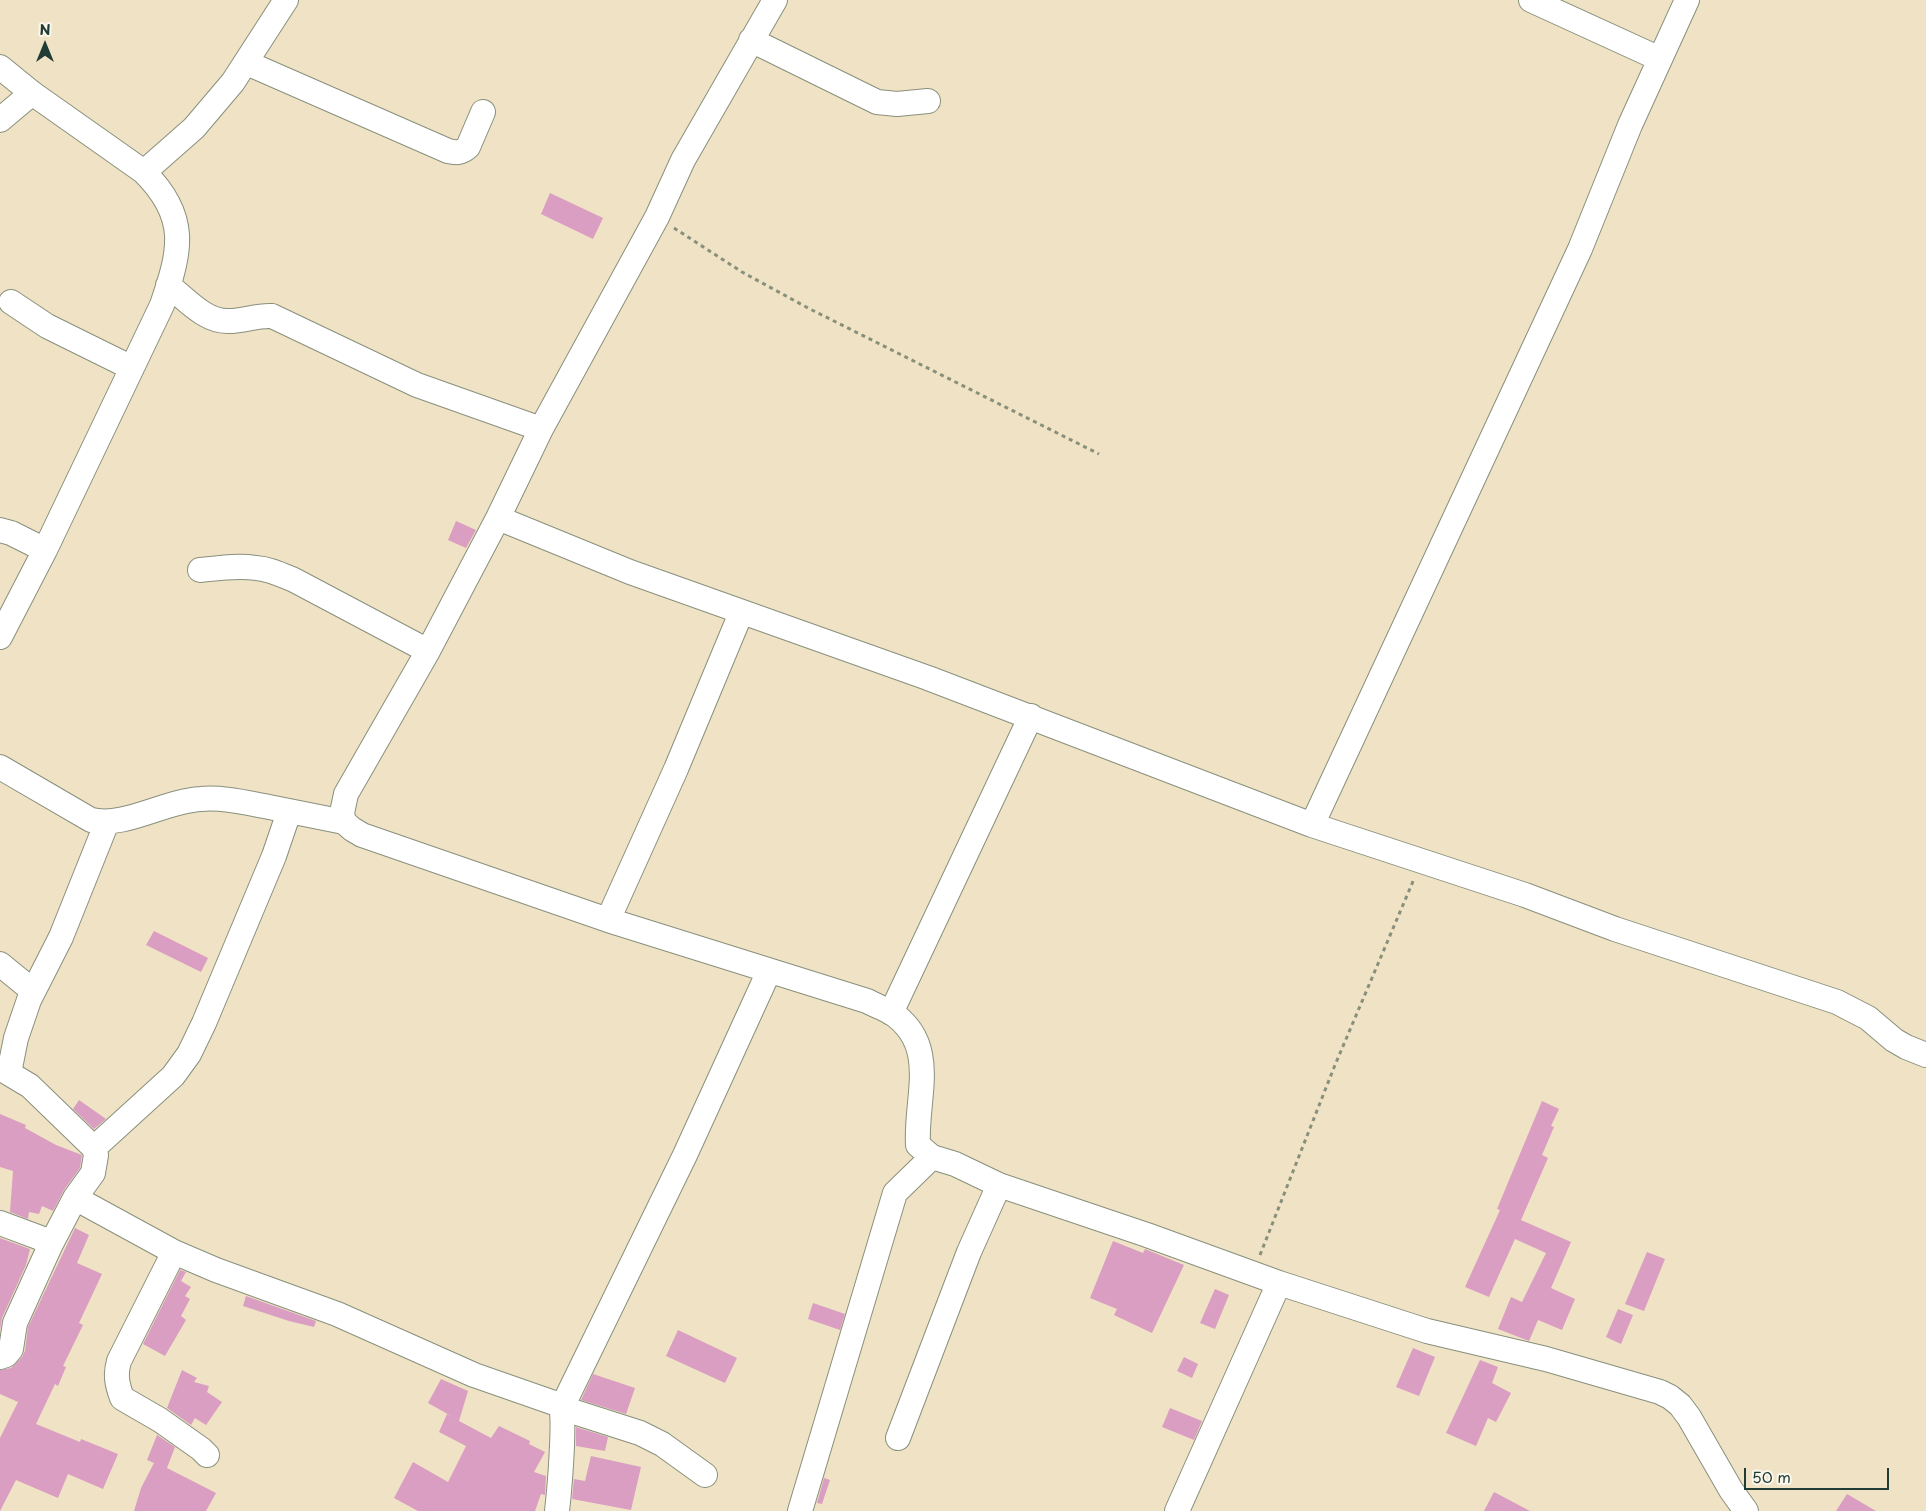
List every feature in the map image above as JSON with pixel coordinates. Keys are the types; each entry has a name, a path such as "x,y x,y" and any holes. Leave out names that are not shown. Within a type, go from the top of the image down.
{"street":[{"path":"144,172 194,128 247,63 286,0"},
{"path":"344,822 342,808 346,794 428,651 498,518 541,429 656,217 684,160 775,0"},
{"path":"1531,0 1660,59"},
{"path":"1312,825 1580,249 1630,125 1687,0"},
{"path":"751,40 877,102 897,104 928,101"},
{"path":"247,63 356,112 448,151 457,153 468,147 483,112"},
{"path":"0,67 32,93 144,172 163,193 173,214 176,234 176,253 162,305 45,550 0,637"},
{"path":"0,120 32,93"},
{"path":"168,285 205,315 228,321 272,316 417,385 541,429"},
{"path":"11,302 47,326 132,368"},
{"path":"498,518 630,572 1031,716 1312,825 1421,863 1525,895 1615,929 1837,1002 1868,1018 1900,1044 1926,1055"},
{"path":"0,530 11,533 45,550"},
{"path":"200,570 239,567 275,572 294,580 428,651"},
{"path":"608,920 676,769 741,613"},
{"path":"891,1013 1031,716"},
{"path":"0,767 91,820 107,822 122,820 172,803 203,798 246,803 344,822 352,830 362,835 608,920 867,1001 891,1013 905,1024 916,1038 921,1056 922,1078 917,1130 918,1145 932,1157 955,1164 999,1185 1279,1283 1427,1331 1546,1359 1665,1394 1680,1405 1689,1417 1731,1490 1746,1511"},
{"path":"94,1148 173,1076 189,1054 204,1023 270,864 289,812"},
{"path":"0,1356 6,1355 11,1349 15,1323 50,1246 75,1198 93,1173 96,1155 94,1148 30,1086 4,1071 23,1016 61,937 102,840 107,822"},
{"path":"0,964 33,992"},
{"path":"557,1511 561,1407 685,1155 769,971"},
{"path":"800,1511 895,1193 932,1157"},
{"path":"898,1438 969,1252 999,1185"},
{"path":"75,1198 174,1252 216,1270 337,1314 474,1374 561,1407 640,1433 662,1444 705,1475"},
{"path":"0,1223 43,1239 50,1246"},
{"path":"174,1252 119,1361 116,1383 122,1398 136,1408 160,1420 202,1449 207,1455"},
{"path":"1177,1511 1279,1283"}],"path":[{"path":"656,217 742,272 808,308 1099,454"},
{"path":"1254,1273 1268,1232 1335,1065 1421,863"}],"building":[{"path":"550,193 603,218 593,239 541,214"},
{"path":"456,521 476,530 466,548 448,540"},
{"path":"154,931 208,958 201,972 146,945"},
{"path":"79,1100 106,1119 94,1129 73,1109"},
{"path":"1542,1101 1559,1109 1551,1126 1554,1127 1542,1155 1548,1158 1521,1220 1571,1242 1551,1288 1575,1299 1562,1330 1538,1320 1529,1341 1498,1329 1511,1297 1522,1302 1546,1253 1515,1239 1489,1297 1465,1287 1500,1210 1497,1209"},
{"path":"0,1114 26,1125 25,1128 56,1145 82,1155 80,1168 64,1190 53,1211 42,1206 39,1214 29,1212 28,1219 10,1212 13,1171 0,1167"},
{"path":"75,1228 89,1235 77,1263 102,1274 79,1323 83,1325 63,1366 66,1367 58,1386 55,1384 36,1424 80,1442 81,1439 118,1454 103,1489 68,1474 58,1498 16,1480 0,1511 0,1438 18,1402 0,1394 0,1370 11,1368 22,1357 25,1351 28,1327"},
{"path":"0,1238 30,1249 26,1265 2,1318 0,1330"},
{"path":"1113,1241 1143,1253 1145,1249 1184,1265 1152,1333 1114,1315 1117,1309 1090,1298"},
{"path":"1647,1252 1665,1259 1644,1311 1625,1304"},
{"path":"180,1270 186,1272 181,1281 191,1287 185,1296 190,1299 181,1316 186,1320 165,1356 143,1344"},
{"path":"1215,1289 1229,1295 1215,1329 1200,1323"},
{"path":"246,1296 316,1321 314,1327 243,1306"},
{"path":"813,1303 845,1314 840,1330 808,1319"},
{"path":"1618,1309 1633,1315 1621,1344 1606,1337"},
{"path":"678,1330 737,1358 725,1383 666,1356"},
{"path":"1413,1348 1435,1357 1419,1396 1396,1387"},
{"path":"1184,1357 1198,1364 1192,1378 1177,1371"},
{"path":"1480,1360 1498,1367 1492,1383 1511,1393 1496,1422 1488,1418 1476,1446 1446,1433"},
{"path":"182,1370 197,1378 194,1382 209,1386 207,1392 222,1402 206,1425 195,1418 191,1425 167,1408"},
{"path":"593,1374 635,1388 626,1414 581,1400"},
{"path":"441,1379 468,1391 459,1421 491,1438 499,1426 530,1441 529,1444 545,1452 534,1472 546,1476 545,1495 541,1494 535,1511 418,1511 394,1498 413,1462 448,1482 466,1446 439,1432 447,1414 453,1417 428,1403"},
{"path":"1170,1408 1202,1421 1194,1440 1162,1427"},
{"path":"576,1427 608,1437 605,1451 576,1446"},
{"path":"157,1435 175,1447 167,1468 216,1493 206,1511 134,1511 141,1488 154,1463 147,1460"},
{"path":"591,1456 641,1467 631,1510 572,1499 574,1479 585,1481"},
{"path":"824,1478 830,1480 822,1504 817,1503"},
{"path":"1494,1492 1530,1511 1484,1511"},
{"path":"1847,1494 1876,1511 1836,1511"}]}
